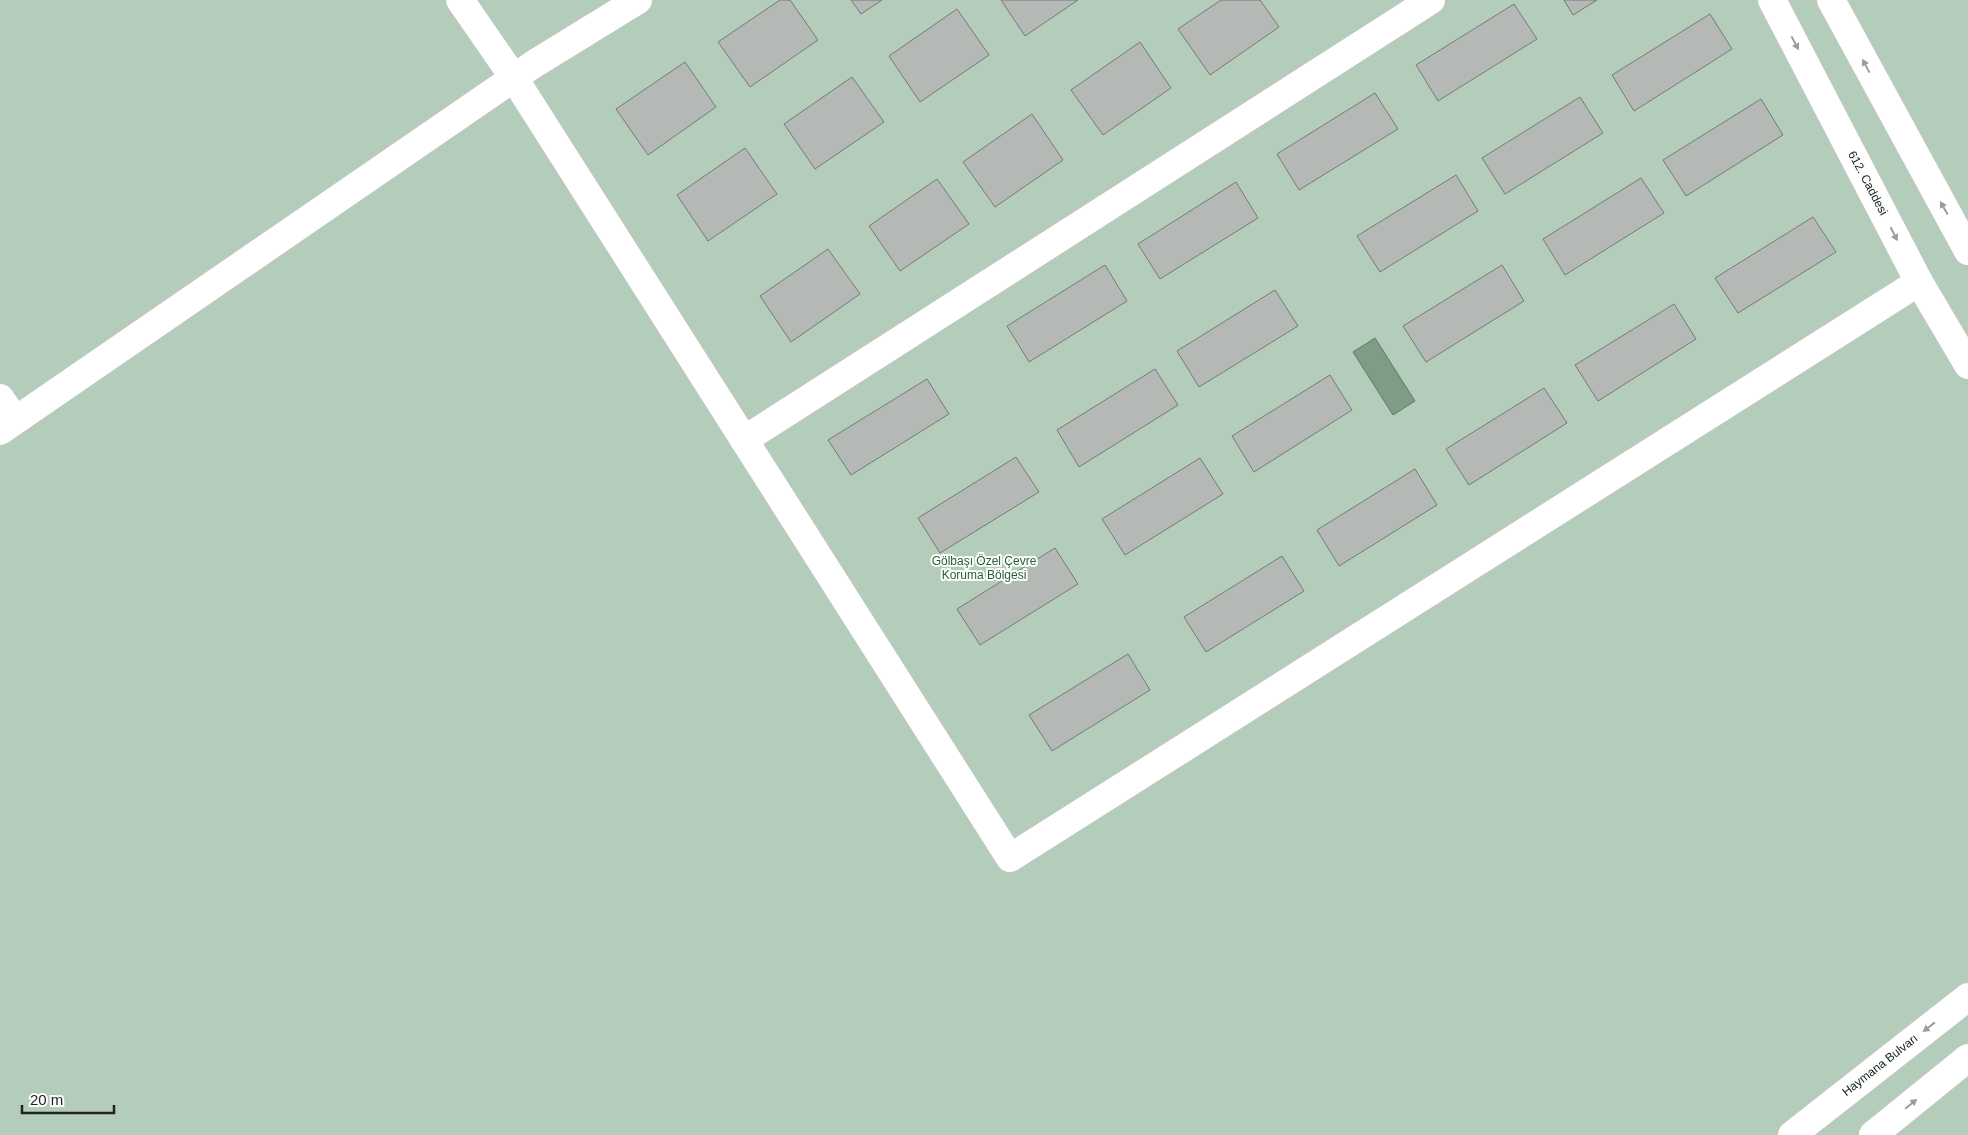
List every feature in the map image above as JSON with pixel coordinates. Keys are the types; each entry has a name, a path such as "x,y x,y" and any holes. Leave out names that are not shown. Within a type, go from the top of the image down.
{"main road":[{"path":"460,0 514,78 1010,858 1919,282"},
{"path":"0,398 8,425 514,78 638,0"},
{"path":"744,440 1431,0"},
{"name":"612. Caddesi","path":"1772,0 1919,282 1968,364"},
{"path":"1830,0 1968,251"},
{"name":"Haymana Bulvarı","path":"1792,1135 1968,997"},
{"path":"1874,1135 1968,1058"}],"green space":[{"name":"Gölbaşı Özel Çevre Koruma Bölgesi","path":"0,0 1968,0 1968,1135 0,1135"}],"shaded area":[{"path":"1375,338 1415,401 1393,415 1353,352"}],"building":[{"path":"780,0 790,0 818,40 750,87 718,42"},
{"path":"851,0 882,0 861,14"},
{"path":"1001,0 1078,0 1025,36"},
{"path":"1221,0 1260,0 1279,27 1210,75 1178,29"},
{"path":"1564,0 1597,0 1573,15"},
{"path":"1514,4 1537,39 1438,101 1416,65"},
{"path":"957,9 989,55 920,102 889,56"},
{"path":"1710,14 1732,49 1634,111 1612,75"},
{"path":"1140,42 1171,88 1103,135 1071,90"},
{"path":"685,62 716,107 648,155 616,109"},
{"path":"852,77 884,122 815,169 784,124"},
{"path":"1375,93 1398,129 1299,190 1277,154"},
{"path":"1580,97 1603,133 1505,194 1482,158"},
{"path":"1761,99 1783,135 1686,196 1663,160"},
{"path":"1032,114 1063,160 995,207 963,162"},
{"path":"745,148 777,194 708,241 677,195"},
{"path":"1456,175 1478,211 1380,272 1357,236"},
{"path":"1641,178 1664,213 1565,275 1543,239"},
{"path":"937,179 969,224 900,271 869,226"},
{"path":"1236,182 1258,218 1160,279 1138,244"},
{"path":"1813,217 1836,252 1738,313 1715,278"},
{"path":"828,249 860,294 791,342 760,296"},
{"path":"1105,265 1127,301 1029,362 1007,326"},
{"path":"1502,265 1524,301 1426,362 1403,326"},
{"path":"1275,290 1298,326 1199,387 1177,351"},
{"path":"1674,304 1696,339 1598,401 1575,365"},
{"path":"1155,369 1178,405 1079,467 1057,430"},
{"path":"1330,375 1352,410 1254,472 1232,436"},
{"path":"927,379 949,414 851,475 828,440"},
{"path":"1544,388 1567,423 1469,485 1446,449"},
{"path":"1016,457 1039,492 940,553 918,518"},
{"path":"1200,458 1223,494 1125,555 1102,519"},
{"path":"1415,469 1437,505 1339,566 1317,530"},
{"path":"1055,548 1078,584 980,645 957,609"},
{"path":"1282,556 1304,591 1206,652 1184,617"},
{"path":"1128,654 1150,690 1052,751 1029,715"}]}
